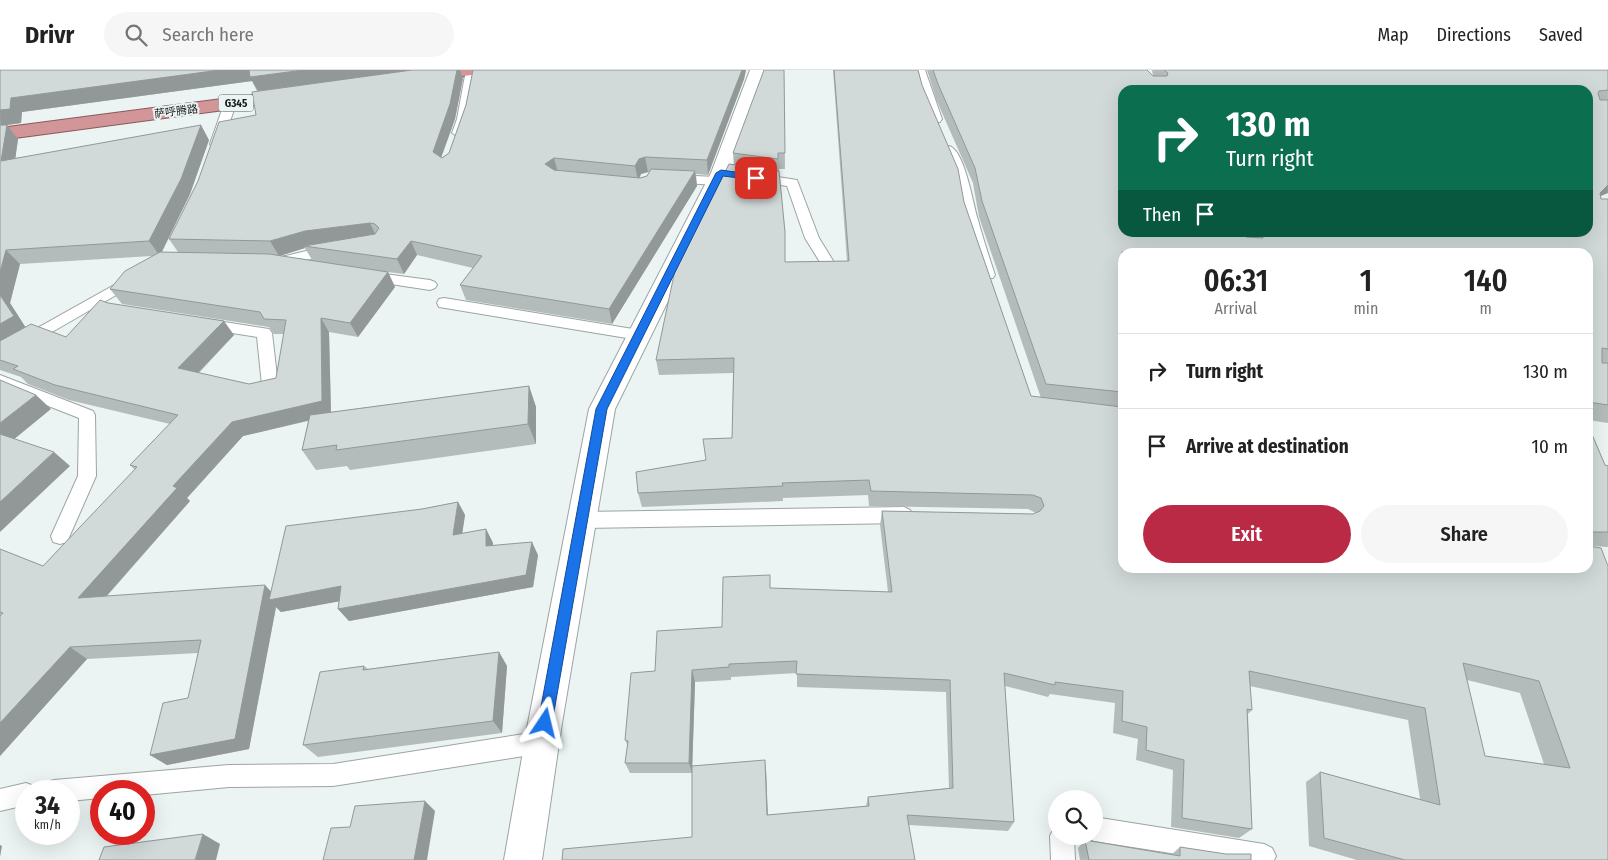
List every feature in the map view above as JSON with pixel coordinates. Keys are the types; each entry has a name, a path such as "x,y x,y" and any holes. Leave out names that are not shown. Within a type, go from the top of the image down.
{"highway":[{"path":"404,80 472,70"},
{"name":"萨呼腾路","path":"0,134 307,93"}],"street":[{"path":"523,860 542,742 602,409 639,335 731,176 759,70"}],"lane":[{"path":"454,143 463,119 472,70"},
{"path":"919,70 928,100 964,184 970,217 994,292"},
{"path":"212,158 230,104"},
{"path":"658,178 731,176 792,183 812,238 833,272"},
{"path":"278,262 313,253 340,249"},
{"path":"260,262 278,262 316,269"},
{"path":"0,356 143,273"},
{"path":"354,275 430,285"},
{"path":"96,300 112,308"},
{"path":"444,303 639,335"},
{"path":"187,322 264,333 270,385"},
{"path":"0,381 87,415 87,476 60,536"},
{"path":"582,520 922,516"},
{"path":"80,789 229,776 333,775 542,742"},
{"path":"0,800 15,795"},
{"path":"1103,830 1264,856"},
{"path":"1062,845 1063,860"}],"building":[{"path":"0,70 220,70 11,98 10,109 0,110"},
{"path":"249,70 304,70 250,77"},
{"path":"412,70 457,70 450,104 433,152 442,158 449,153 466,105 473,70 742,70 707,160 645,157 639,159 635,166 554,158 545,164 554,170 640,178 647,176 651,169 695,171 609,309 460,285 482,256 411,241 397,259 304,246 375,234 379,228 375,224 370,223 305,231 270,241 169,239 198,181 219,122 256,115 252,92"},
{"path":"764,70 784,70 785,153 778,153 778,159 733,153"},
{"path":"834,70 918,70 922,85 958,169 964,202 1031,396 1118,407 1118,573 1593,573 1593,547 1601,548 1608,566 1608,860 1405,860 1324,838 1320,772 1440,805 1425,708 1249,671 1252,710 1247,709 1252,829 1182,818 1184,760 1146,750 1147,727 1122,721 1123,691 1055,682 1055,685 1004,673 1014,822 907,815 915,860 562,860 563,849 692,837 692,766 765,760 767,815 869,806 868,797 953,788 950,680 796,674 797,661 729,664 729,667 692,670 689,763 625,763 628,741 625,740 631,673 655,671 657,631 722,627 723,577 770,575 770,588 892,592 882,511 1033,514 1040,511 1044,506 1041,498 1033,495 871,491 869,480 782,483 783,486 638,493 636,472 706,460 703,439 732,438 734,358 656,360 675,270 729,164 779,171 785,232 785,262 849,261","holes":["1463,663 1539,681 1570,768 1485,756"]},
{"path":"933,70 1147,70 1153,76 1167,76 1168,73 1164,70 1608,70 1608,90 1599,91 1598,93 1600,100 1608,100 1608,185 1600,193 1601,199 1608,199 1608,349 1602,348 1602,363 1608,363 1608,405 1593,403 1593,248 1118,248 1118,392 1046,384 982,201 975,168"},
{"path":"0,125 7,125 1,161 201,125 181,179 149,241 6,250 0,272"},
{"path":"160,252 269,254 388,272 350,323 321,318 322,401 232,422 173,486 177,488 78,598 265,585 235,739 150,755 163,703 188,698 201,640 70,647 0,723 0,616 3,613 0,612 0,549 43,566 137,467 130,465 178,415 55,385 13,369 18,366 0,360 0,341 31,324 66,337 100,300 108,303 224,321 178,368 249,384 276,378 286,320 264,319 260,312 110,289 125,271"},
{"path":"0,295 14,316 0,324"},
{"path":"0,380 36,395 0,423"},
{"path":"529,386 528,424 336,450 337,445 302,450 310,415"},
{"path":"0,434 54,452 0,502"},
{"path":"1593,437 1605,465 1608,466 1608,532 1593,532"},
{"path":"458,502 453,535 486,529 486,546 532,542 526,575 338,609 341,586 269,600 286,526 422,509"},
{"path":"499,652 493,721 303,745 320,672 364,666 363,670"},
{"path":"425,801 414,860 323,860 331,828 350,827 355,806"},
{"path":"203,834 195,860 99,860 104,847 155,845 155,840"},
{"path":"1103,843 1180,856 1180,847 1226,854 1251,854 1251,860 1089,860 1086,845 1103,845"}],"route":[{"path":"545,723 602,409 721,173 756,178"}]}
